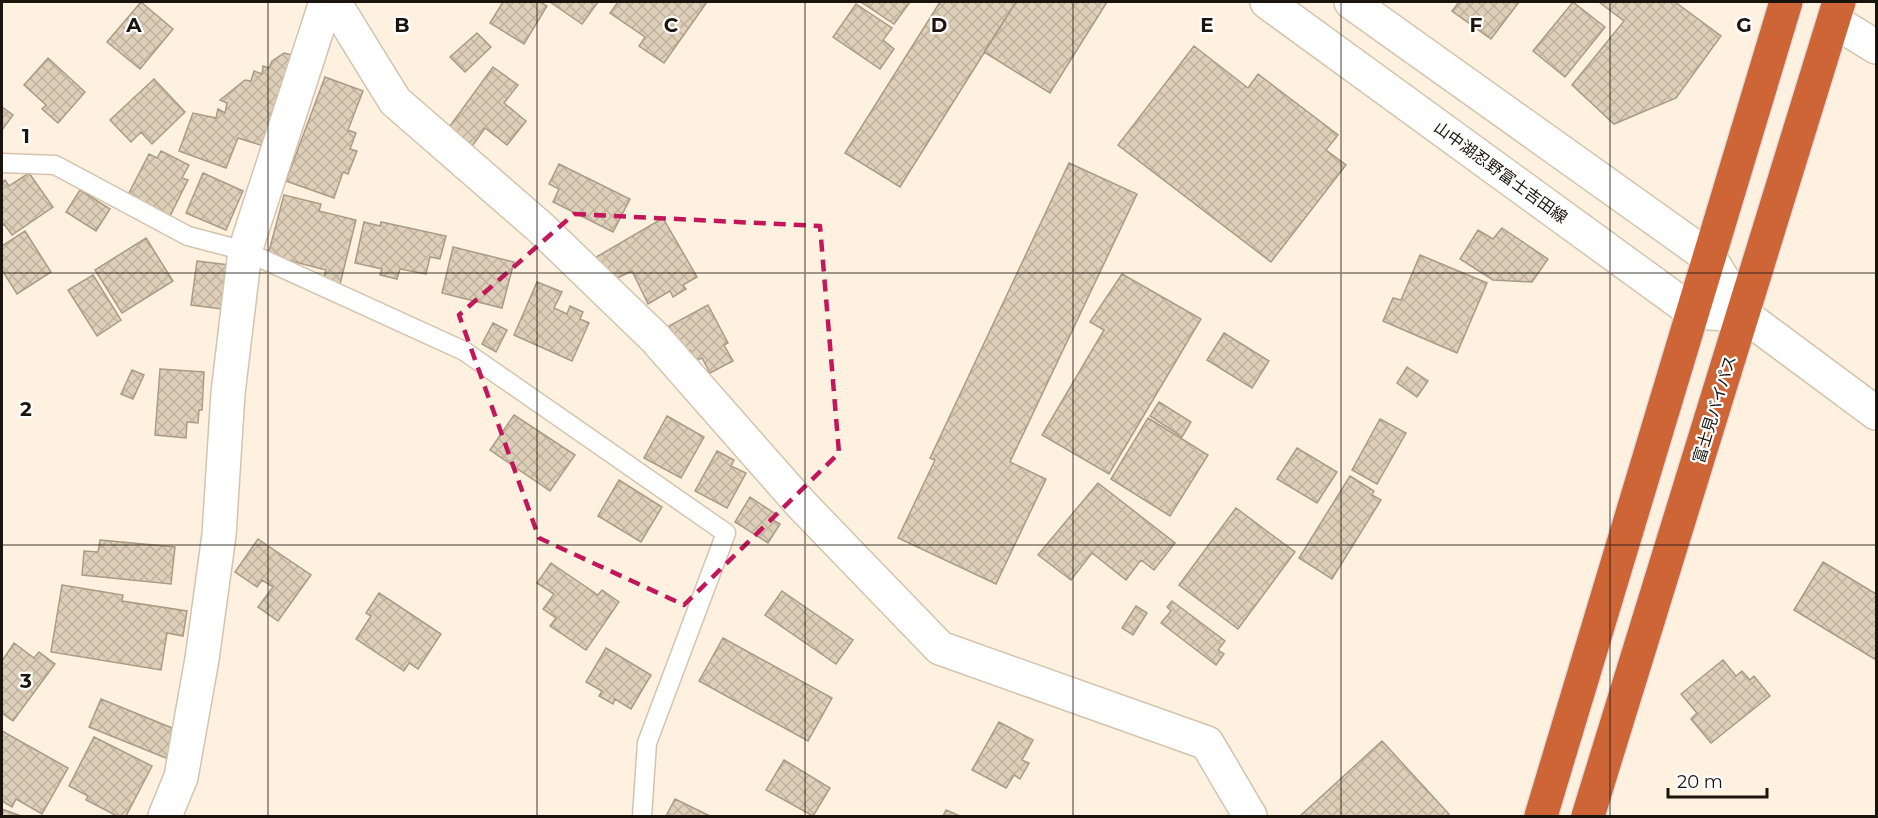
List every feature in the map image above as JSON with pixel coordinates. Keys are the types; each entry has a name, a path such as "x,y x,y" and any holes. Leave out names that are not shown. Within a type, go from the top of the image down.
{"highway":[{"path":"1541,816 1786,2"},
{"name":"富士見バイパス","path":"1588,816 1836,11"}],"street":[{"path":"165,816 180,777 203,648 219,535 228,393 245,251 326,2"},
{"path":"334,2 395,101 542,229 655,338 801,504 940,648 1207,743 1250,816"},
{"name":"山中湖忍野富士吉田線","path":"1267,2 1694,312"},
{"path":"1351,2 1710,258 1744,315 1876,413"},
{"path":"1836,11 1876,47"},
{"path":"1694,312 1744,315"}],"lane":[{"path":"2,163 55,165 188,236 245,251 464,351 726,533 646,743 642,816"}],"highlighted area":[{"path":"574,214 820,226 839,453 684,605 539,538 459,315"}],"building":[{"path":"141,2 173,29 140,69 107,42"},
{"path":"503,2 540,2 547,6 524,44 490,23"},
{"path":"550,2 598,2 582,24"},
{"path":"618,2 707,2 664,63 639,46 645,37 610,13"},
{"path":"861,2 910,2 894,24"},
{"path":"940,2 1016,2 900,187 845,153"},
{"path":"1016,2 1107,2 1050,93 984,52"},
{"path":"1459,2 1519,2 1491,39 1452,11"},
{"path":"1573,2 1605,27 1565,77 1533,51"},
{"path":"1599,2 1675,2 1721,36 1676,98 1614,124 1572,85 1624,21"},
{"path":"856,4 892,28 883,40 894,49 880,69 833,37"},
{"path":"477,33 491,47 465,72 450,57"},
{"path":"1194,46 1248,88 1258,74 1338,135 1326,150 1346,165 1271,262 1118,145"},
{"path":"284,53 299,57 270,148 238,138 226,168 179,151 193,113 216,118 218,109 225,113 227,103 220,100 245,80 251,81 254,71 262,74 263,66 269,68 272,61"},
{"path":"48,58 85,92 58,123 42,109 46,105 24,85"},
{"path":"493,67 518,85 504,103 526,121 507,145 485,128 468,152 444,134"},
{"path":"325,77 363,91 348,130 356,133 350,149 357,151 348,174 343,172 334,198 286,181"},
{"path":"154,79 185,112 152,144 141,132 131,142 110,120"},
{"path":"2,107 13,115 2,130"},
{"path":"161,151 189,165 182,178 188,180 170,216 128,195 149,154 157,158"},
{"path":"1069,163 1137,194 1010,462 1046,479 996,584 898,538 935,460 930,458"},
{"path":"559,164 630,199 613,232 553,202 559,189 549,184"},
{"path":"29,173 53,207 12,235 4,224 2,225 2,183 5,180 9,186"},
{"path":"203,173 243,191 226,230 186,213"},
{"path":"80,190 110,209 96,231 66,212"},
{"path":"284,195 321,204 319,211 356,220 340,284 323,280 326,270 268,255"},
{"path":"663,218 697,277 683,285 686,289 673,297 670,291 648,304 632,271 613,280 593,259"},
{"path":"364,222 380,226 381,222 446,236 440,259 430,257 426,274 400,269 397,279 380,275 382,269 355,263"},
{"path":"1502,228 1548,259 1532,282 1493,280 1460,259 1478,230 1493,239"},
{"path":"25,231 51,272 17,294 2,270 2,246"},
{"path":"146,238 173,281 122,313 95,270"},
{"path":"453,247 514,262 502,308 442,293"},
{"path":"1420,255 1487,283 1457,353 1383,321 1393,298 1401,300"},
{"path":"197,261 229,265 222,309 191,305"},
{"path":"1122,274 1201,319 1109,474 1042,435 1104,330 1090,322"},
{"path":"93,275 121,320 97,336 68,290"},
{"path":"537,282 562,292 554,308 567,314 570,306 583,312 580,319 589,323 572,361 514,335"},
{"path":"708,305 728,343 724,345 733,361 710,373 702,358 695,361 690,350 684,354 669,326"},
{"path":"493,323 507,330 496,352 482,344"},
{"path":"1224,333 1269,361 1252,388 1207,360"},
{"path":"1407,367 1428,381 1417,397 1397,383"},
{"path":"160,369 204,372 202,410 199,410 198,423 187,422 186,438 155,435"},
{"path":"132,370 144,375 133,399 121,394"},
{"path":"1159,402 1191,422 1182,437 1150,416"},
{"path":"514,415 575,455 550,491 490,450"},
{"path":"667,416 704,437 681,478 644,458"},
{"path":"1148,418 1208,455 1170,516 1111,479"},
{"path":"1380,419 1406,433 1377,484 1352,470"},
{"path":"1297,448 1337,472 1317,503 1277,479"},
{"path":"717,451 734,460 731,466 746,473 727,508 695,491"},
{"path":"1350,476 1374,491 1372,495 1381,500 1332,579 1299,558"},
{"path":"619,480 662,507 641,542 598,516"},
{"path":"1098,483 1175,543 1154,570 1141,560 1126,580 1092,553 1071,580 1038,555"},
{"path":"750,497 777,515 773,520 780,524 768,543 735,522"},
{"path":"1236,508 1295,552 1238,629 1179,585"},
{"path":"258,539 311,575 278,621 258,607 273,587 262,580 257,587 235,572"},
{"path":"100,540 175,547 171,584 82,575 84,551 98,552"},
{"path":"1823,562 1876,594 1876,660 1794,610"},
{"path":"551,563 598,595 602,590 619,602 586,650 550,626 556,618 543,609 554,594 537,583"},
{"path":"62,585 123,595 122,601 187,611 183,636 167,633 161,670 51,652"},
{"path":"782,591 853,640 836,664 765,615"},
{"path":"379,593 441,634 418,669 409,663 404,671 356,639 371,616 366,613"},
{"path":"1172,601 1225,641 1218,650 1224,654 1216,665 1161,623 1171,611 1167,607"},
{"path":"1136,606 1147,613 1133,635 1122,628"},
{"path":"723,638 832,698 808,741 699,681"},
{"path":"14,643 34,658 39,652 55,664 13,721 2,713 2,661"},
{"path":"606,648 651,675 631,709 615,699 613,704 599,696 602,691 586,682"},
{"path":"1723,660 1736,676 1742,671 1750,680 1754,676 1770,696 1711,743 1691,719 1697,713 1681,694"},
{"path":"101,699 177,730 166,758 89,727"},
{"path":"999,722 1033,740 1022,760 1029,763 1020,779 1014,775 1006,788 972,770"},
{"path":"2,731 68,768 42,814 16,799 12,807 2,801"},
{"path":"94,737 152,766 126,816 117,816 86,800 88,796 69,786"},
{"path":"1382,741 1449,814 1446,816 1300,816"},
{"path":"784,760 830,788 813,816 766,790"},
{"path":"675,799 710,816 666,816"},
{"path":"2,809 21,816 2,816"},
{"path":"946,810 960,816 943,816"}]}
